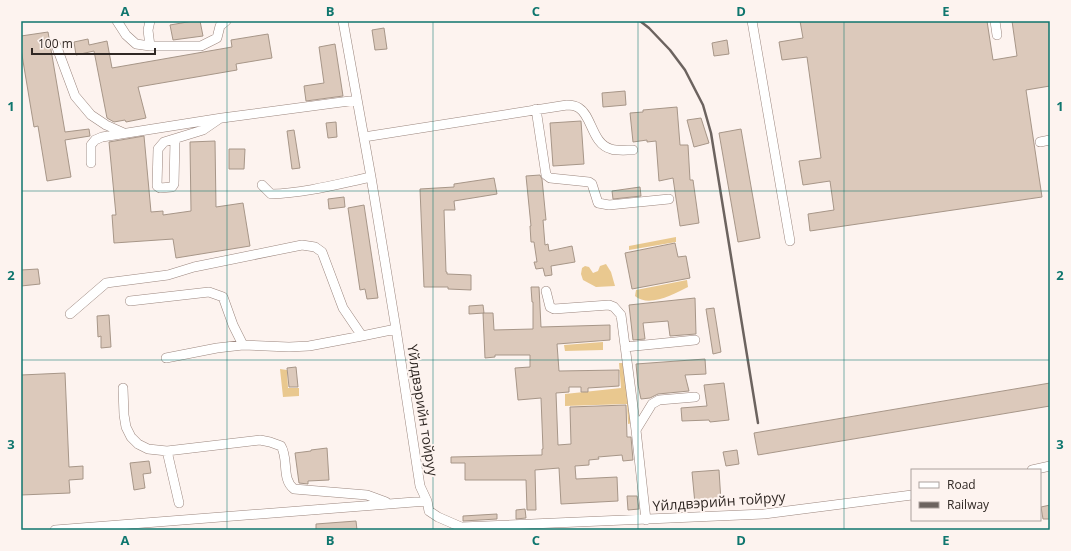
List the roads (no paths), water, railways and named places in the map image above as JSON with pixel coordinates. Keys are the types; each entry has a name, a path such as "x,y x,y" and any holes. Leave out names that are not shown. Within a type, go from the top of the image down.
{"lane":[{"path":"117,21 126,35 136,44 150,46 201,46 216,38 220,26 226,21"},
{"path":"150,21 148,30 150,46"},
{"name":"Үйлдвэрийн тойруу","path":"342,21 371,177 420,486 427,501 429,511 438,517 462,527 764,514 911,494"},
{"path":"752,21 790,241"},
{"path":"995,21 997,35"},
{"path":"56,45 75,96 91,115 106,125 124,133"},
{"path":"91,163 91,145 95,140 102,137 222,118 357,100"},
{"path":"364,137 567,105 578,107 583,110 599,141 606,147 612,150 633,150"},
{"path":"536,109 546,175 550,178 589,182 592,184 598,203 603,204 609,205 669,199"},
{"path":"175,139 174,184 172,187 160,188 157,186 158,149 164,142 202,130 222,118"},
{"path":"1040,142 1050,140"},
{"path":"262,185 271,194 305,191 371,177"},
{"path":"70,314 106,283 168,275 194,267 302,245 315,247 322,252 343,308 362,336"},
{"path":"546,291 550,307 554,309 609,305 614,307 621,315 646,520"},
{"path":"130,301 209,292 218,294 223,297 226,303 233,325 243,345"},
{"path":"166,358 217,348 243,345 289,347 309,346 396,329"},
{"path":"625,347 695,340"},
{"path":"123,388 126,428 131,437 138,444 148,449 167,451 260,440 270,442 281,446 285,453 287,480 290,486 294,489 367,495 389,504"},
{"path":"636,430 652,404 659,400 695,396"},
{"path":"167,451 179,503"},
{"path":"1036,469 1050,466"},
{"path":"55,530 427,501"}],"railway":[{"path":"640,21 649,28 670,50 685,70 703,105 711,133 758,423"}]}
